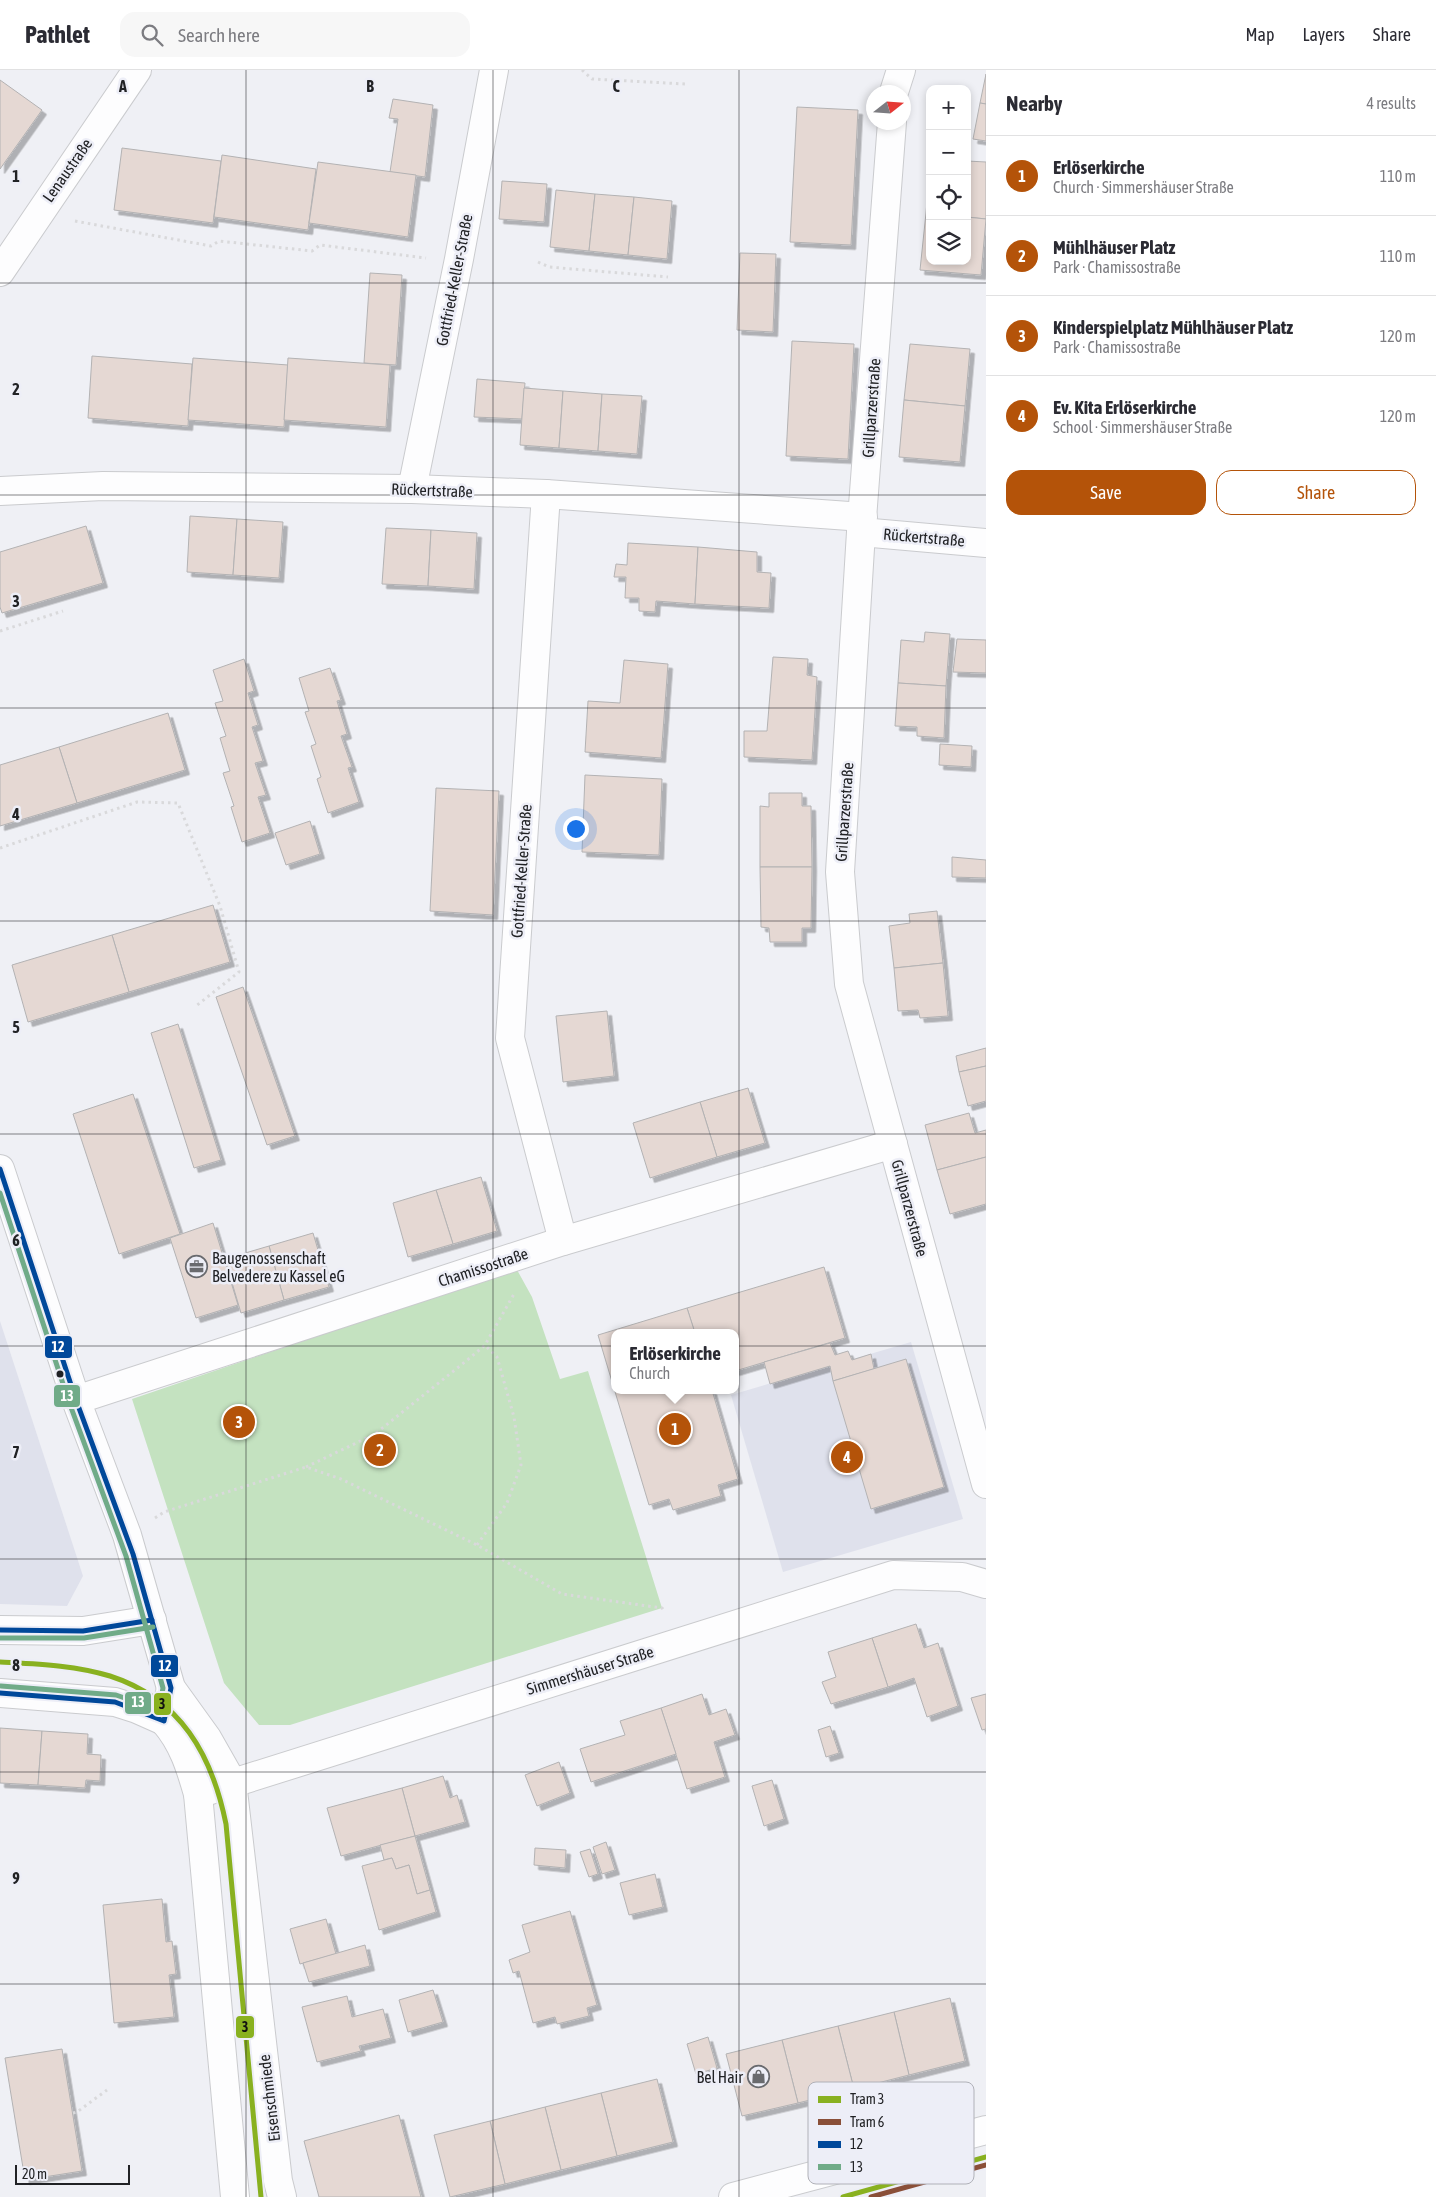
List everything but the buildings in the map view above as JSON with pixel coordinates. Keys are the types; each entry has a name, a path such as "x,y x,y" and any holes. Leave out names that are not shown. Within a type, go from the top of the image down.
{"street":[{"name":"Lenaustraße","path":"0,272 37,214 137,70"},
{"name":"Gottfried-Keller-Straße","path":"412,489 458,262 494,70"},
{"path":"896,85 901,70"},
{"name":"Grillparzerstraße","path":"891,130 862,524 840,872 849,984 986,1484"},
{"name":"Rückertstraße","path":"0,490 103,486 412,489 546,494 862,524 986,543"},
{"name":"Gottfried-Keller-Straße","path":"546,494 510,1038 563,1241"},
{"name":"Chamissostraße","path":"76,1400 563,1241 893,1144"},
{"name":"Eisenschmiede","path":"0,1170 76,1400 127,1535 171,1688 208,1738 232,1782 278,2181 282,2197"},
{"name":"Simmershäuser Straße","path":"198,1794 893,1575 962,1577 986,1584"},
{"path":"0,1630 83,1631 152,1620"},
{"name":"Eisenschmiede","path":"164,1721 171,1688"},
{"path":"0,1693 115,1702 137,1708 164,1721 177,1735 187,1755 198,1794 236,2197"},
{"path":"733,2197 808,2177"}],"path":[{"path":"582,70 592,79 685,84"},
{"path":"37,214 211,246 219,241 312,251 320,245 458,262"},
{"path":"538,262 549,267 668,277"},
{"path":"0,631 63,611"},
{"path":"0,848 138,802 178,803 220,906 239,972 196,1006"},
{"path":"127,1535 164,1512 306,1467 374,1434 484,1345 526,1272 525,1253"},
{"path":"477,1545 507,1503 521,1465 514,1417 497,1357 484,1345"},
{"path":"306,1467 341,1479 477,1545 562,1594 662,1608 689,1639"},
{"path":"73,2113 107,2090"}],"shaded area":[{"path":"0,1321 83,1576 67,1606 0,1604"},
{"path":"911,1342 963,1519 783,1572 731,1395"}],"green space":[{"path":"516,1268 532,1297 560,1379 588,1371 662,1608 290,1725 259,1725 224,1683 132,1399"}],"tram line":[{"name":"3","path":"0,1662 83,1669 110,1676 135,1686 156,1699 174,1715 202,1753 212,1775 226,1824 261,2197"},
{"path":"249,2082 259,2197"},
{"name":"3","path":"974,2160 986,2157"},
{"name":"6","path":"974,2168 986,2165"},
{"name":"3","path":"843,2197 889,2184"},
{"name":"6","path":"871,2197 918,2184"}],"transit line":[{"name":"12","path":"0,1169 76,1400 133,1554 171,1688 164,1721 115,1702 0,1693"},
{"name":"13","path":"0,1193 69,1402 126,1556 163,1688 159,1710 116,1695 1,1686"},
{"name":"12","path":"0,1630 83,1631 152,1620"},
{"name":"13","path":"0,1638 84,1638 153,1627"}],"place":[{"name":"Baugenossenschaft Belvedere zu Kassel eG","path":"196,1267"},
{"name":"Kinderspielplatz Mühlhäuser Platz","path":"239,1422"},
{"name":"Erlöserkirche","path":"675,1429"},
{"name":"Mühlhäuser Platz","path":"380,1450"},
{"name":"Ev. Kita Erlöserkirche","path":"847,1457"},
{"name":"Bel Hair","path":"759,2077"}]}
